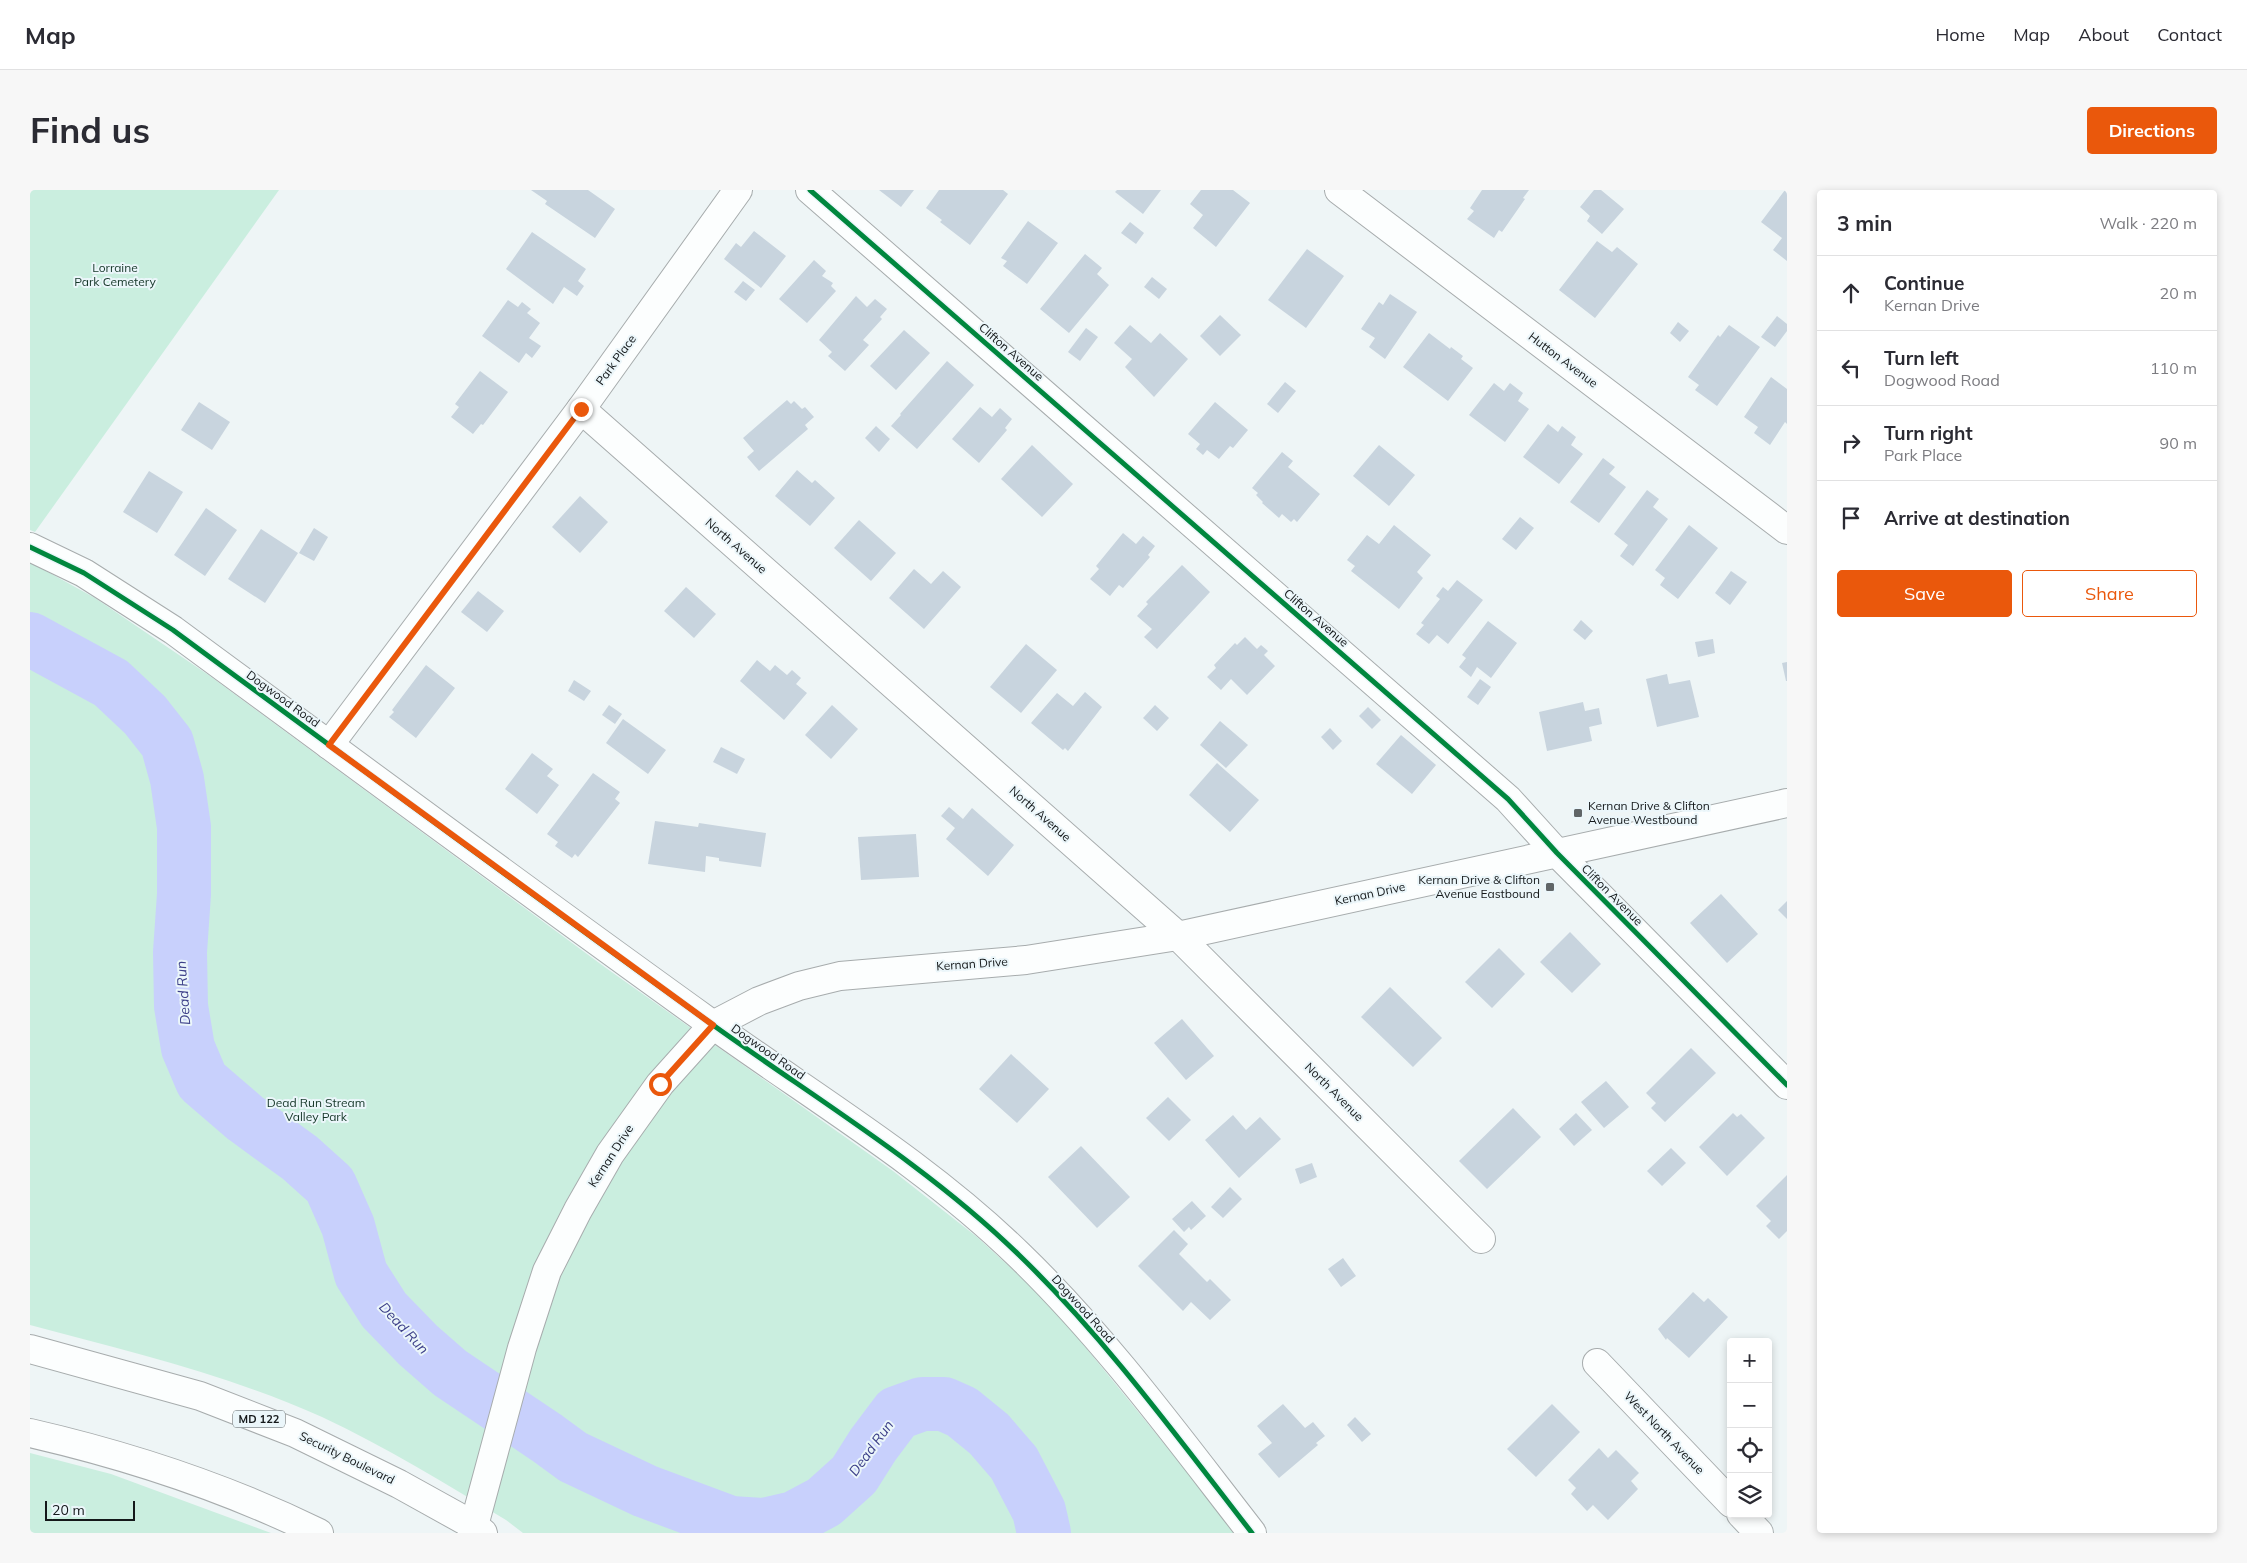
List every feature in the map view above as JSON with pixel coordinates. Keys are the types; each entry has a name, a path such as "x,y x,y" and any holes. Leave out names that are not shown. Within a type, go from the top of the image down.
{"street":[{"name":"Park Place","path":"329,745 581,409 738,190"},
{"name":"Clifton Avenue","path":"810,190 1508,799 1557,853 1787,1085"},
{"name":"Hutton Avenue","path":"1339,190 1784,521"},
{"name":"North Avenue","path":"581,409 1178,936 1481,1239"},
{"name":"Dogwood Road","path":"30,547 84,573 173,630 713,1025 910,1164 966,1209 1018,1253 1103,1345 1252,1533"},
{"name":"Kernan Drive","path":"476,1530 499,1432 522,1348 547,1271 578,1210 610,1154 660,1084 713,1025 767,998 800,986 840,976 1026,960 1178,936 1787,803"},
{"name":"Security Boulevard","path":"30,1349 200,1396 278,1426 399,1484 476,1530"},
{"name":"West North Avenue","path":"1597,1363 1727,1499"},
{"path":"30,1433 174,1473 265,1507 319,1533"},
{"path":"1745,1518 1759,1533"}],"green space":[{"name":"Lorraine Park Cemetery","path":"30,190 279,190 35,532 30,530"},
{"name":"Dead Run Stream Valley Park","path":"30,562 95,598 210,676 606,968 893,1171 977,1237 1035,1290 1069,1327 1237,1533 523,1533 506,1520 393,1453 322,1417 287,1402 215,1376 30,1325"},
{"path":"30,1453 111,1474 271,1533 30,1533"}],"building":[{"path":"531,190 588,190 615,209 595,238 545,204 547,201"},
{"path":"879,190 914,190 901,207"},
{"path":"939,190 1003,190 1008,194 970,245 940,222 942,220 926,208"},
{"path":"1117,190 1161,190 1143,214 1115,192"},
{"path":"1201,190 1233,190 1250,203 1216,247 1193,228 1203,215 1190,204"},
{"path":"1482,190 1529,190 1523,198 1525,199 1502,232 1499,230 1494,238 1467,219 1474,211 1470,208"},
{"path":"1594,190 1601,190 1624,209 1602,234 1587,221 1590,216 1580,207"},
{"path":"1785,190 1787,190 1787,261 1773,250 1782,238 1761,222"},
{"path":"1028,221 1058,243 1027,284 1003,266 1007,261 1001,258"},
{"path":"1130,222 1144,233 1136,244 1121,233"},
{"path":"754,231 786,256 761,288 724,259 736,243 741,247"},
{"path":"532,232 586,269 578,281 584,286 577,296 564,287 553,304 506,269"},
{"path":"1597,241 1612,252 1617,247 1638,264 1595,318 1559,290"},
{"path":"1307,249 1344,276 1306,328 1268,300"},
{"path":"1085,254 1102,268 1097,274 1109,285 1069,333 1040,309"},
{"path":"814,260 826,271 822,276 833,283 831,286 836,291 807,323 779,299"},
{"path":"1152,277 1167,289 1159,299 1144,287"},
{"path":"743,281 755,290 746,301 734,292"},
{"path":"1390,294 1417,312 1385,359 1369,347 1375,338 1361,329 1379,302 1383,305"},
{"path":"856,296 867,307 875,299 887,309 880,317 882,319 863,340 869,345 845,371 828,356 832,352 819,340"},
{"path":"508,300 518,307 522,302 531,309 527,313 540,323 529,338 541,346 532,358 526,353 519,363 482,336"},
{"path":"1220,315 1241,335 1220,356 1200,336"},
{"path":"1777,316 1787,324 1787,331 1775,347 1761,337"},
{"path":"1678,322 1689,331 1680,342 1670,333"},
{"path":"1130,325 1151,343 1160,333 1188,359 1154,397 1125,367 1132,359 1114,343"},
{"path":"1729,325 1760,347 1717,406 1695,390 1699,385 1688,377 1718,335 1720,337"},
{"path":"1086,328 1098,337 1080,361 1068,352"},
{"path":"904,330 930,353 896,390 870,366"},
{"path":"1429,333 1463,356 1461,359 1473,368 1448,401 1403,367"},
{"path":"947,361 974,385 917,449 891,426"},
{"path":"480,371 508,392 483,425 481,424 473,434 451,417 459,407 455,404"},
{"path":"1771,377 1787,389 1787,424 1785,422 1770,445 1754,433 1758,427 1744,417"},
{"path":"1285,382 1296,391 1278,413 1267,404"},
{"path":"1494,383 1504,391 1510,383 1523,393 1518,401 1529,409 1505,442 1469,415"},
{"path":"787,400 791,404 794,401 802,409 805,407 814,417 805,425 808,429 759,471 747,457 754,451 743,438"},
{"path":"199,402 230,422 212,450 181,430"},
{"path":"1215,402 1248,430 1233,448 1230,446 1219,459 1207,450 1203,455 1196,449 1200,444 1188,434"},
{"path":"980,407 992,417 1000,408 1012,419 1005,428 1007,430 979,463 952,439"},
{"path":"1548,424 1558,432 1562,426 1576,437 1571,445 1583,454 1559,484 1523,457"},
{"path":"876,426 890,439 879,452 865,438"},
{"path":"1032,445 1073,484 1042,517 1001,479"},
{"path":"1379,445 1415,475 1389,506 1353,476"},
{"path":"1282,452 1293,461 1288,467 1320,494 1297,522 1294,519 1291,522 1282,514 1279,518 1262,503 1256,495 1258,493 1252,488"},
{"path":"1603,458 1615,467 1609,474 1626,487 1599,523 1570,502"},
{"path":"797,470 812,483 815,480 835,498 810,526 775,496"},
{"path":"149,471 183,492 157,533 123,512"},
{"path":"1647,490 1659,499 1653,507 1668,519 1633,566 1620,556 1628,545 1614,534"},
{"path":"580,496 608,522 580,553 552,527"},
{"path":"206,508 237,530 205,576 174,555"},
{"path":"1520,517 1534,528 1516,550 1502,539"},
{"path":"859,520 896,553 871,581 834,548"},
{"path":"1394,525 1431,555 1417,572 1423,578 1399,609 1351,571 1355,566 1347,560 1367,535 1379,544"},
{"path":"1689,525 1718,548 1678,599 1660,585 1665,578 1655,570"},
{"path":"314,528 328,537 314,561 299,553"},
{"path":"261,529 298,553 265,603 228,579"},
{"path":"1123,533 1136,544 1143,536 1155,546 1148,555 1150,557 1123,588 1119,585 1110,596 1090,579 1099,569 1096,566"},
{"path":"1182,565 1210,592 1157,649 1144,637 1152,629 1137,616 1148,604 1146,602"},
{"path":"914,569 931,584 943,571 961,587 924,629 889,598"},
{"path":"1731,571 1747,582 1730,605 1715,593"},
{"path":"1457,580 1483,600 1448,644 1437,635 1429,644 1416,634 1424,625 1421,623 1440,599 1436,596 1443,587 1448,591"},
{"path":"686,587 716,614 694,638 664,611"},
{"path":"478,591 504,611 487,632 461,612"},
{"path":"1581,620 1593,631 1585,640 1573,630"},
{"path":"1488,621 1517,643 1491,678 1477,667 1471,677 1459,667 1466,658 1462,655"},
{"path":"1245,637 1257,649 1261,645 1268,651 1264,655 1275,666 1247,695 1231,679 1221,690 1207,677 1216,668 1214,665 1235,643 1237,645"},
{"path":"1713,639 1715,653 1698,657 1695,642"},
{"path":"1026,644 1057,670 1021,713 990,687"},
{"path":"757,660 770,671 775,665 787,675 792,670 801,678 796,684 807,693 784,720 740,681"},
{"path":"1787,662 1787,681 1786,681 1782,663"},
{"path":"426,665 455,688 416,738 389,717 394,712 392,710"},
{"path":"1667,674 1669,684 1690,680 1699,717 1657,727 1646,679"},
{"path":"1480,679 1491,687 1478,705 1467,697"},
{"path":"574,680 591,691 584,701 568,691"},
{"path":"1085,692 1102,707 1068,751 1065,748 1063,750 1031,723 1057,693 1073,706"},
{"path":"1583,702 1585,711 1599,708 1602,724 1589,727 1592,741 1547,751 1539,712"},
{"path":"609,705 622,714 615,724 602,715"},
{"path":"832,705 858,729 831,759 805,735"},
{"path":"1155,705 1169,718 1157,731 1143,718"},
{"path":"1368,707 1381,720 1372,729 1359,716"},
{"path":"623,719 666,750 648,774 606,743"},
{"path":"1220,721 1248,745 1226,768 1200,745"},
{"path":"1330,728 1342,741 1333,750 1321,737"},
{"path":"1401,735 1436,765 1412,794 1376,764"},
{"path":"721,747 745,759 737,774 713,762"},
{"path":"532,753 553,769 547,776 559,785 537,814 505,789"},
{"path":"1217,763 1259,800 1230,832 1189,795"},
{"path":"593,773 620,792 615,799 620,803 578,857 575,854 572,858 555,846 558,842 547,834"},
{"path":"949,807 963,819 972,808 1014,845 988,876 946,839 955,828 941,816"},
{"path":"655,821 698,827 699,823 766,833 761,867 719,861 719,858 706,856 705,872 648,864"},
{"path":"916,834 919,877 861,880 858,837"},
{"path":"1721,894 1758,934 1727,963 1690,923"},
{"path":"1787,901 1787,919 1778,910"},
{"path":"1570,932 1601,964 1572,993 1540,962"},
{"path":"1499,948 1525,974 1492,1008 1465,982"},
{"path":"1390,987 1442,1038 1413,1067 1361,1017"},
{"path":"1182,1019 1214,1056 1186,1080 1154,1043"},
{"path":"1691,1048 1716,1073 1665,1122 1651,1108 1656,1103 1646,1093"},
{"path":"1011,1054 1049,1089 1017,1123 979,1089"},
{"path":"1606,1081 1629,1107 1604,1128 1581,1102"},
{"path":"1168,1097 1191,1120 1169,1141 1146,1118"},
{"path":"1513,1108 1541,1137 1487,1189 1459,1161"},
{"path":"1576,1113 1592,1130 1574,1146 1559,1129"},
{"path":"1733,1113 1737,1117 1741,1114 1765,1138 1727,1176 1699,1147"},
{"path":"1233,1115 1246,1130 1260,1117 1281,1139 1239,1178 1205,1140"},
{"path":"1081,1146 1130,1197 1097,1228 1048,1177"},
{"path":"1671,1148 1686,1163 1662,1186 1647,1171"},
{"path":"1312,1163 1317,1177 1300,1184 1295,1169"},
{"path":"1787,1175 1787,1231 1779,1239 1766,1226 1771,1221 1756,1206"},
{"path":"1230,1187 1242,1199 1223,1218 1211,1207"},
{"path":"1192,1201 1206,1216 1191,1230 1189,1227 1184,1232 1172,1219"},
{"path":"1174,1230 1188,1244 1179,1254 1207,1282 1210,1279 1231,1300 1210,1320 1191,1302 1183,1311 1138,1266"},
{"path":"1343,1258 1356,1276 1341,1287 1328,1269"},
{"path":"1693,1292 1704,1302 1708,1298 1728,1317 1689,1358 1667,1338 1666,1340 1658,1329"},
{"path":"1283,1404 1305,1428 1313,1422 1325,1436 1316,1443 1318,1445 1279,1478 1258,1454 1272,1443 1257,1426"},
{"path":"1552,1404 1580,1432 1536,1477 1507,1449"},
{"path":"1355,1417 1371,1434 1362,1442 1347,1425"},
{"path":"1599,1448 1608,1458 1616,1450 1639,1473 1631,1481 1638,1489 1608,1520 1593,1505 1587,1511 1571,1494 1576,1488 1568,1480"}],"waterway":[{"name":"Dead Run","path":"30,639 111,683 145,715 167,743 177,779 184,827 184,894 180,952 181,1006 188,1048 202,1081 245,1118 300,1158 330,1185 348,1226 361,1274 384,1310 418,1345 450,1373 573,1457 645,1491 731,1523 764,1525 794,1518 824,1502 854,1475 897,1413 922,1404 944,1404 962,1412 989,1434 1014,1463 1039,1511 1044,1533"}],"cycle path":[{"path":"810,190 1508,799 1557,853 1787,1085"},
{"path":"30,547 84,573 173,630 577,927 713,1025 870,1134 947,1192 1019,1255 1082,1321 1169,1425 1252,1533"}],"place":[{"name":"Kernan Drive & Clifton Avenue Westbound","path":"1578,813"},
{"name":"Kernan Drive & Clifton Avenue Eastbound","path":"1550,887"}],"route":[{"path":"581,409 329,745 713,1025 660,1084"}]}
